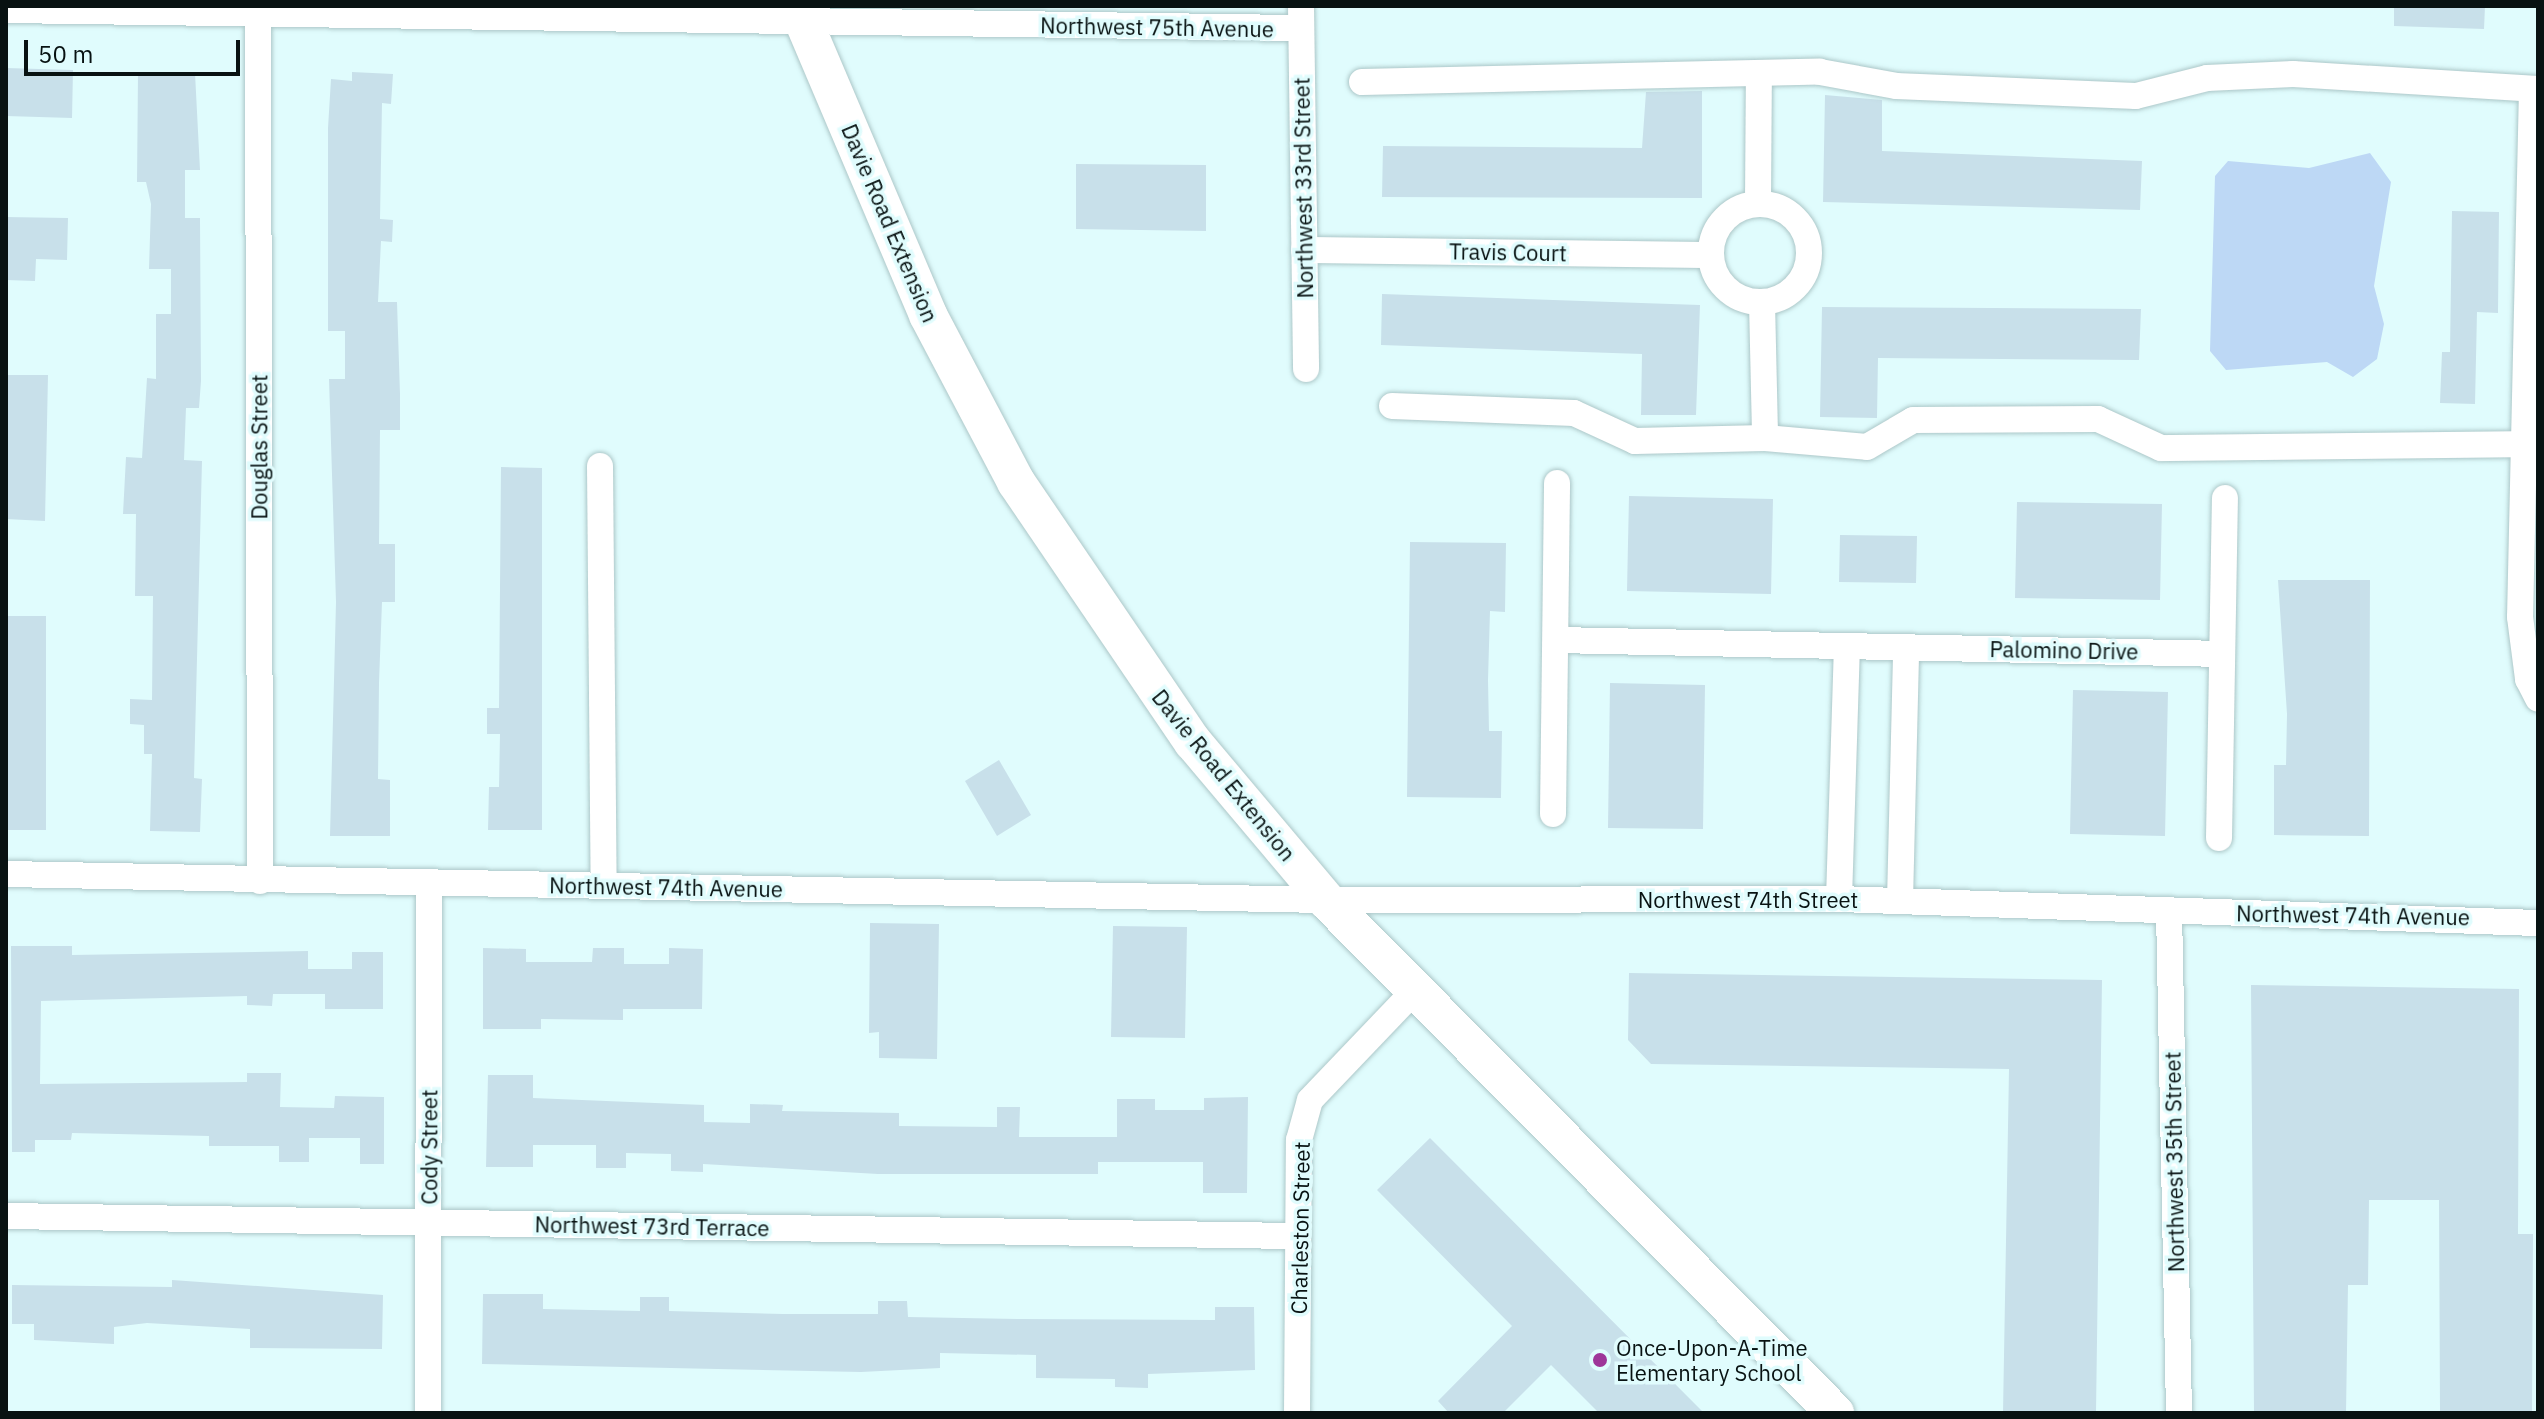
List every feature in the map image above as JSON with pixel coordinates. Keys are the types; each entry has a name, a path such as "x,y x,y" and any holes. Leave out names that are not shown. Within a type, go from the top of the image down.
{"main road":[{"name":"Davie Road Extension","path":"800,15 928,315 1016,482 1193,742 1326,900 1835,1413"}],"street":[{"name":"Northwest 75th Avenue","path":"6,10 1301,17"},
{"name":"Douglas Street","path":"258,12 260,881"},
{"name":"Northwest 33rd Street","path":"1301,17 1306,369"},
{"path":"1362,82 1759,74 2136,96 2207,78 2293,74 2535,89 2520,617 2528,679 2538,699"},
{"path":"1758,203 1759,74"},
{"path":"1758,203 1794,216 1810,251 1796,287 1762,302 1727,289 1711,255 1724,219 1758,203"},
{"name":"Travis Court","path":"1304,250 1711,255"},
{"path":"1762,302 1765,438"},
{"path":"1392,406 1574,413 1635,441 1765,438 1867,447 1913,420 2098,419 2161,448 2524,444"},
{"path":"600,466 604,886"},
{"path":"1553,814 1557,483"},
{"path":"2219,838 2225,498"},
{"name":"Palomino Drive","path":"1556,640 2222,654"},
{"path":"1839,899 1847,646"},
{"path":"1900,901 1906,647"},
{"name":"Northwest 74th Avenue","path":"6,874 1326,900"},
{"name":"Cody Street","path":"428,1413 429,882"},
{"name":"Northwest 74th Street","path":"1326,900 1839,899 2169,910"},
{"name":"Northwest 74th Avenue","path":"2169,910 2538,923"},
{"name":"Northwest 35th Street","path":"2169,910 2179,1413"},
{"name":"Charleston Street","path":"1297,1413 1299,1140 1310,1100 1415,990"},
{"name":"Northwest 73rd Terrace","path":"6,1216 1298,1236"}],"water":[{"path":"2370,153 2391,182 2374,286 2384,324 2377,359 2353,377 2327,362 2226,370 2210,351 2215,176 2228,161 2309,168"}],"building":[{"path":"2394,6 2485,6 2484,29 2394,26"},
{"path":"6,68 73,70 72,118 6,116"},
{"path":"352,72 393,74 391,104 382,103 380,219 393,220 392,242 381,241 378,302 397,302 400,394 400,430 380,430 379,544 395,544 395,602 382,602 379,683 378,779 390,780 390,836 330,836 336,602 329,379 345,379 345,331 328,331 328,128 331,79 352,81"},
{"path":"138,73 195,73 200,170 185,170 185,218 200,218 201,381 199,408 186,408 184,460 202,461 194,778 202,779 200,832 150,831 152,754 144,754 144,725 130,724 130,699 152,700 153,596 135,596 136,514 123,514 126,457 142,458 147,378 156,379 156,314 171,314 171,269 149,269 151,204 146,182 137,182"},
{"path":"1702,91 1702,198 1382,197 1383,146 1642,148 1646,92"},
{"path":"1825,95 1882,100 1882,151 2142,161 2140,210 1823,202"},
{"path":"1076,164 1206,165 1206,231 1076,229"},
{"path":"2452,211 2499,212 2498,313 2477,312 2475,404 2440,403 2442,352 2450,352"},
{"path":"6,217 68,218 67,260 36,259 35,281 6,280"},
{"path":"1382,294 1700,305 1696,415 1641,415 1642,354 1381,345"},
{"path":"1822,307 2141,309 2139,360 1878,358 1877,418 1820,417"},
{"path":"6,375 48,375 45,521 6,519"},
{"path":"501,467 542,468 542,830 488,830 489,787 499,787 500,734 487,734 487,708 499,708"},
{"path":"1629,496 1773,499 1771,594 1627,591"},
{"path":"2017,502 2162,504 2160,600 2015,598"},
{"path":"1840,535 1917,536 1916,583 1839,582"},
{"path":"1410,542 1506,543 1505,612 1490,611 1488,680 1489,731 1502,731 1501,798 1407,797"},
{"path":"2278,580 2370,580 2369,836 2274,835 2274,765 2286,765 2287,714"},
{"path":"6,616 46,616 46,830 6,830"},
{"path":"1610,683 1705,685 1703,829 1608,828"},
{"path":"2073,690 2168,692 2165,836 2070,834"},
{"path":"999,760 1031,815 997,836 965,781"},
{"path":"870,923 939,924 937,1059 879,1058 879,1032 869,1033"},
{"path":"1113,926 1187,927 1185,1038 1111,1037"},
{"path":"11,946 72,946 72,955 308,951 308,969 352,969 352,952 383,952 383,1009 325,1009 325,994 273,994 272,1006 247,1005 247,996 41,1001 40,1084 247,1082 247,1073 281,1073 280,1107 334,1108 335,1096 384,1097 384,1164 360,1164 360,1138 309,1138 309,1162 279,1162 279,1146 209,1146 209,1136 72,1133 71,1140 35,1140 35,1152 12,1152"},
{"path":"483,948 526,949 526,962 592,962 593,948 624,948 624,964 669,964 669,948 703,949 702,1009 623,1009 623,1020 541,1019 541,1029 483,1029"},
{"path":"1629,973 2102,980 2096,1413 2003,1413 2009,1069 1651,1064 1628,1040"},
{"path":"2251,985 2519,989 2518,1234 2533,1234 2532,1413 2440,1413 2439,1200 2369,1200 2368,1285 2348,1285 2346,1413 2254,1413"},
{"path":"488,1075 533,1075 533,1098 704,1105 704,1122 750,1123 750,1104 783,1105 782,1111 899,1113 899,1126 997,1127 997,1107 1020,1107 1019,1137 1117,1137 1117,1099 1155,1099 1155,1110 1204,1110 1204,1098 1248,1097 1247,1193 1203,1193 1203,1162 1098,1162 1098,1174 878,1174 703,1164 703,1172 671,1171 671,1154 626,1153 626,1168 596,1168 596,1145 533,1145 533,1167 486,1167"},
{"path":"1430,1138 1704,1413 1599,1413 1551,1365 1503,1413 1449,1413 1438,1401 1512,1326 1377,1190"},
{"path":"172,1280 383,1295 382,1349 250,1348 250,1329 147,1323 114,1327 114,1344 34,1340 34,1324 12,1324 12,1285 172,1287"},
{"path":"483,1294 543,1294 543,1309 640,1311 640,1297 669,1297 669,1311 783,1314 878,1314 878,1301 907,1301 908,1317 1020,1319 1215,1320 1215,1307 1254,1307 1255,1370 1148,1374 1148,1388 1115,1387 1115,1379 1036,1378 1036,1355 940,1353 940,1368 861,1372 482,1364"}],"place":[{"name":"Once-Upon-A-Time Elementary School","path":"1600,1360"}]}
